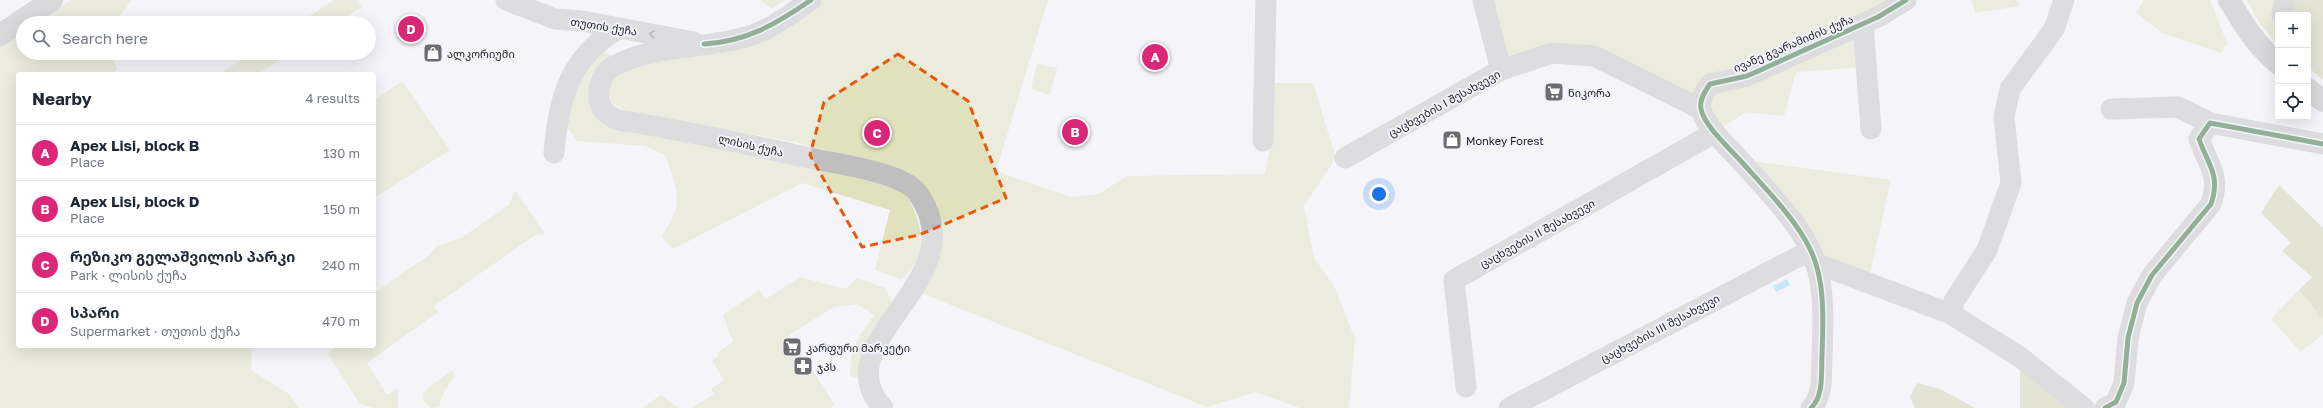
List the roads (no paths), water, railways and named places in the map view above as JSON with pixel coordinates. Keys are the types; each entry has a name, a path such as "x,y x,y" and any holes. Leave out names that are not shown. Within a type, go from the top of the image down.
{"main road":[{"path":"28,16 52,0"},
{"path":"2229,1 2238,18 2256,44 2275,61"},
{"path":"0,35 16,24"},
{"path":"2311,91 2323,101"}],"street":[{"name":"თუთის ქუჩა","path":"506,0 555,19 582,21 704,44"},
{"name":"ლისის ქუჩა","path":"811,0 784,19 758,33 736,39 635,58 610,68 603,77 599,86 600,105 606,114 614,118 702,134 848,166 892,177 907,183 918,193 931,219 933,246 929,260 914,290 879,338 871,359 869,386 875,399 883,408"},
{"path":"1263,141 1266,0"},
{"path":"1483,0 1501,70"},
{"name":"ივანე გვარამიძის ქუჩა","path":"1701,109 1703,96 1710,84 1747,76 1863,24 1906,0"},
{"path":"1951,314 1954,301 1987,250 2011,183 2004,117 2010,89 2054,29 2064,0"},
{"path":"2283,12 2285,0"},
{"path":"555,19 598,42 635,58"},
{"path":"1863,24 1871,129"},
{"path":"554,153 563,93 573,72 598,42 620,28"},
{"name":"ცაცხვების I შესახვევი","path":"1345,158 1501,70 1552,54 1594,56 1701,109"},
{"path":"2111,109 2178,107 2210,123 2323,144"},
{"path":"1701,109 1714,132 1798,229 1813,257 1820,281 1823,327 1820,391 1813,406"},
{"path":"2105,408 2116,402 2124,383 2128,338 2137,303 2152,275 2211,204 2215,191 2216,180 2199,139 2210,123"},
{"name":"ცაცხვების II შესახვევი","path":"1466,387 1454,280 1714,132"},
{"path":"1813,257 1951,314 2020,357 2084,408"},
{"name":"ცაცხვების III შესახვევი","path":"1509,408 1813,257"}],"water":[{"path":"1787,279 1790,285 1776,292 1773,286"}],"place":[{"name":"სპარი","path":"411,29"},
{"name":"ალკორიუმი","path":"433,53"},
{"name":"Apex Lisi, block B","path":"1155,57"},
{"name":"ნიკორა","path":"1554,92"},
{"name":"Apex Lisi, block D","path":"1075,132"},
{"name":"რეზიკო გელაშვილის პარკი","path":"877,133"},
{"name":"Monkey Forest","path":"1452,140"},
{"name":"კარფური მარკეტი","path":"792,347"},
{"name":"ჯპს","path":"803,366"}]}
